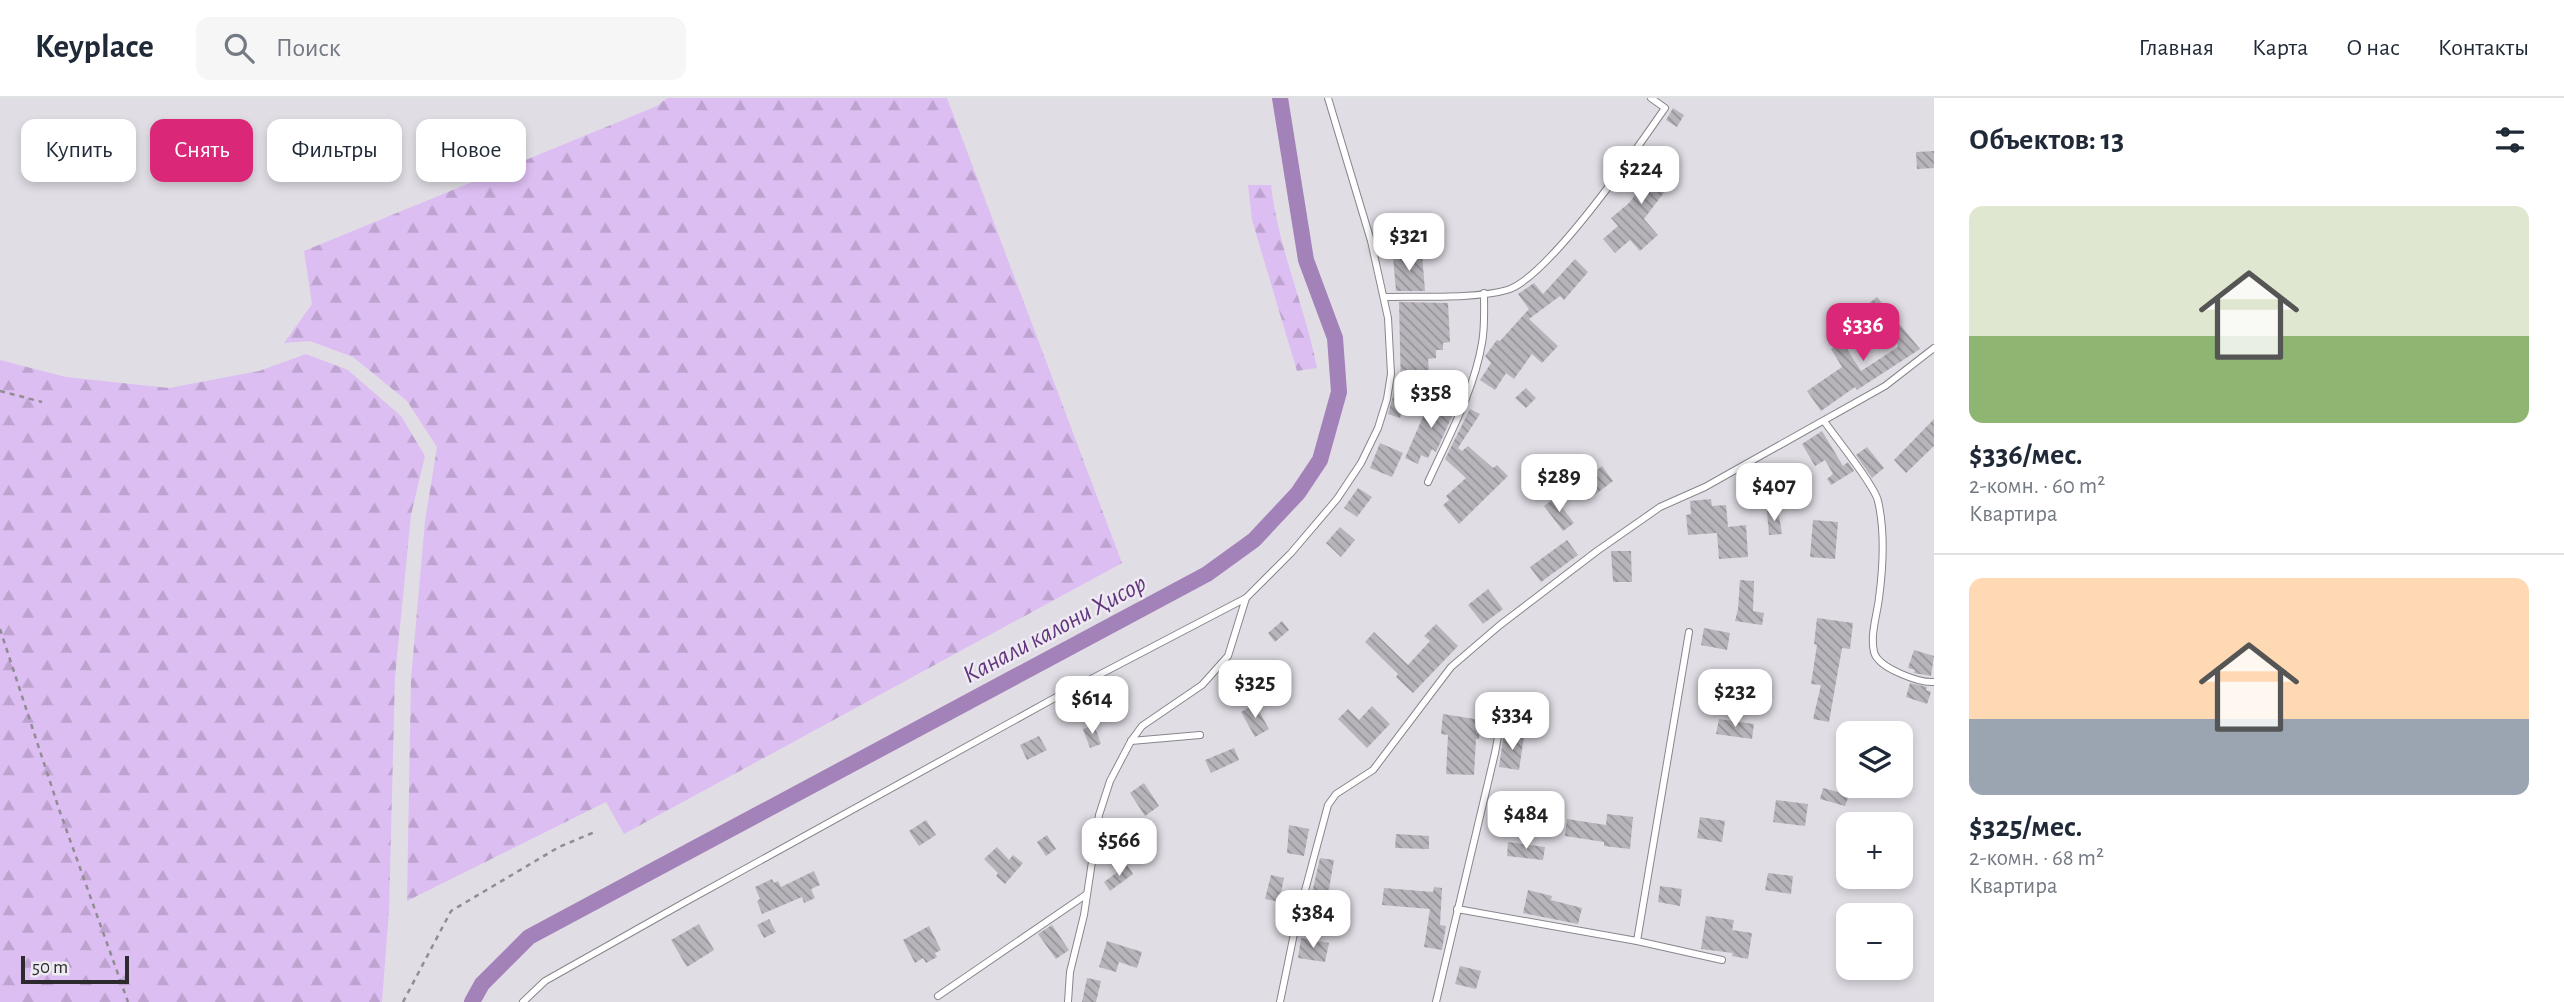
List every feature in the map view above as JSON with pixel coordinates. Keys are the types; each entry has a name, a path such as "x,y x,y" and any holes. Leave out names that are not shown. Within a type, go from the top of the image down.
{"lane":[{"path":"523,1002 545,981 687,901 1051,699 1246,598 1292,553 1337,499 1361,463 1378,428 1391,374 1384,297 1371,241 1328,98"},
{"path":"1384,297 1508,290 1532,276 1584,217 1632,156 1665,108 1651,98"},
{"path":"1428,482 1461,410 1475,370 1482,342 1484,293"},
{"path":"1280,1002 1296,924 1328,805 1336,793 1373,770 1451,667 1587,559 1660,507 1705,487 1885,386 1934,348"},
{"path":"1824,421 1877,497 1882,523 1880,594 1874,651 1879,662 1886,667 1921,681 1934,682"},
{"path":"1068,1002 1070,972 1087,894 1099,815 1110,781 1142,726 1202,685 1228,656 1246,598"},
{"path":"1637,942 1689,632"},
{"path":"1436,1002 1495,753 1505,698"},
{"path":"1131,741 1200,735"},
{"path":"938,996 1087,894"},
{"path":"1457,909 1722,960"}],"path":[{"path":"0,391 42,402"},
{"path":"0,629 60,811 128,1002"},
{"path":"403,1002 451,911 559,847 597,831"}],"green space":[{"path":"667,98 947,98 1122,563 624,834 606,802 407,901 411,679 425,521 437,447 407,401 353,357 310,341 284,343 312,304 304,251 472,182 526,182 526,160 657,106"},
{"path":"1248,185 1271,185 1279,231 1317,368 1297,371 1252,220"},
{"path":"306,354 348,370 401,416 425,456 411,515 395,677 389,910 382,1002 0,1002 0,360 66,377 169,388 259,371"}],"building":[{"path":"1673,108 1684,115 1677,127 1666,120"},
{"path":"1650,146 1677,168 1662,188 1665,191 1644,219 1658,235 1640,251 1630,240 1615,253 1603,239 1618,226 1611,218 1629,203 1654,170 1640,161"},
{"path":"1934,151 1934,168 1917,169 1916,152"},
{"path":"1422,254 1425,291 1396,291 1393,257"},
{"path":"1575,259 1588,272 1564,300 1560,296 1529,319 1558,346 1542,363 1532,354 1514,379 1506,373 1495,390 1480,380 1491,363 1485,356 1497,340 1500,341 1529,309 1518,294 1534,283 1543,294"},
{"path":"1877,297 1920,349 1857,390 1855,387 1821,411 1807,391 1842,367 1831,349 1842,341 1861,371 1898,347 1868,304"},
{"path":"1399,302 1448,303 1450,342 1443,343 1443,350 1436,350 1436,358 1428,359 1430,386 1410,387 1400,418 1388,414 1395,389 1401,391"},
{"path":"1526,388 1536,398 1526,408 1515,398"},
{"path":"1432,396 1456,407 1436,452 1432,449 1428,458 1421,455 1418,464 1405,458"},
{"path":"1470,409 1480,414 1458,448 1462,451 1468,446 1493,468 1497,465 1508,476 1459,524 1443,505 1449,500 1446,496 1466,478 1445,459"},
{"path":"1934,419 1934,446 1906,473 1894,460"},
{"path":"1822,431 1843,466 1848,462 1854,471 1831,485 1827,479 1833,474 1825,460 1815,466 1802,444"},
{"path":"1380,443 1403,453 1392,477 1370,468"},
{"path":"1867,447 1884,468 1872,478 1856,455"},
{"path":"1602,466 1613,481 1588,500 1577,486"},
{"path":"1358,488 1372,497 1357,517 1344,508"},
{"path":"1555,498 1574,523 1563,531 1544,506"},
{"path":"1711,499 1712,506 1726,505 1728,527 1746,525 1748,557 1719,559 1717,533 1688,535 1686,515 1691,514 1690,501"},
{"path":"1778,509 1782,534 1769,535 1767,511"},
{"path":"1813,520 1838,522 1835,559 1810,557"},
{"path":"1340,527 1355,540 1341,557 1326,543"},
{"path":"1567,540 1578,555 1541,582 1530,567"},
{"path":"1611,551 1631,551 1632,582 1613,582"},
{"path":"1740,580 1754,581 1753,611 1764,613 1762,625 1735,621"},
{"path":"1488,589 1503,609 1483,624 1468,605"},
{"path":"1817,618 1853,623 1850,649 1842,648 1829,722 1813,719 1821,685 1811,684 1817,645 1814,644"},
{"path":"1282,621 1289,630 1275,642 1268,633"},
{"path":"1436,624 1458,646 1413,693 1365,642 1374,632 1408,665 1430,641 1424,636"},
{"path":"1704,628 1730,633 1727,650 1701,645"},
{"path":"1914,650 1934,656 1931,676 1914,673 1915,670 1908,668"},
{"path":"1910,683 1927,687 1926,690 1931,692 1927,704 1906,697"},
{"path":"1255,704 1269,729 1255,737 1241,712"},
{"path":"1372,706 1390,724 1367,748 1338,719 1348,709 1359,720"},
{"path":"1443,714 1481,720 1479,739 1476,739 1474,775 1446,774 1448,735 1441,734"},
{"path":"1719,719 1754,724 1752,739 1716,734"},
{"path":"1094,725 1101,744 1090,748 1083,729"},
{"path":"1504,733 1524,736 1519,770 1499,767"},
{"path":"1039,736 1047,750 1027,760 1020,745"},
{"path":"1234,748 1239,760 1211,773 1205,760"},
{"path":"1144,783 1159,806 1145,816 1130,793"},
{"path":"1823,788 1836,792 1836,798 1848,798 1845,806 1820,799"},
{"path":"1776,800 1808,804 1805,826 1773,822"},
{"path":"1607,814 1633,817 1630,849 1604,846 1604,842 1565,836 1567,819 1606,825"},
{"path":"1700,817 1725,821 1722,842 1697,838"},
{"path":"926,820 936,835 919,846 909,831"},
{"path":"1289,825 1309,829 1304,856 1287,853"},
{"path":"1396,834 1429,836 1429,849 1395,848"},
{"path":"1047,835 1056,849 1046,856 1037,842"},
{"path":"1508,842 1545,847 1543,860 1507,856"},
{"path":"997,847 1009,860 1013,855 1023,863 1005,884 984,859"},
{"path":"1320,858 1334,860 1328,895 1312,893"},
{"path":"1127,865 1133,874 1110,891 1104,882"},
{"path":"814,871 820,885 811,889 815,898 804,903 802,897 762,914 755,887 772,879 774,883 778,881 781,887"},
{"path":"1768,873 1793,876 1791,894 1765,890"},
{"path":"1271,875 1284,878 1279,902 1265,899"},
{"path":"1660,886 1682,889 1680,906 1658,902"},
{"path":"1434,887 1442,888 1440,925 1446,926 1442,950 1424,947 1430,909 1382,905 1384,888 1433,892"},
{"path":"1528,890 1552,896 1551,900 1582,908 1578,924 1523,913"},
{"path":"1706,916 1734,920 1732,930 1752,933 1748,959 1732,956 1733,953 1701,949"},
{"path":"769,919 776,932 764,938 757,925"},
{"path":"699,924 714,950 687,967 671,940"},
{"path":"1052,925 1069,950 1056,959 1038,934"},
{"path":"929,926 941,950 935,953 937,957 926,963 923,958 915,963 903,940"},
{"path":"1301,938 1329,943 1325,962 1298,958"},
{"path":"1107,941 1142,952 1137,968 1119,962 1116,972 1099,967"},
{"path":"1460,966 1481,971 1476,989 1455,984"},
{"path":"1087,978 1101,981 1096,1002 1082,1002"}],"waterway":[{"name":"Канали калони Ҳисор","path":"472,1002 482,984 529,937 1207,574 1254,540 1298,493 1320,460 1339,392 1335,338 1306,260 1280,98"}]}
